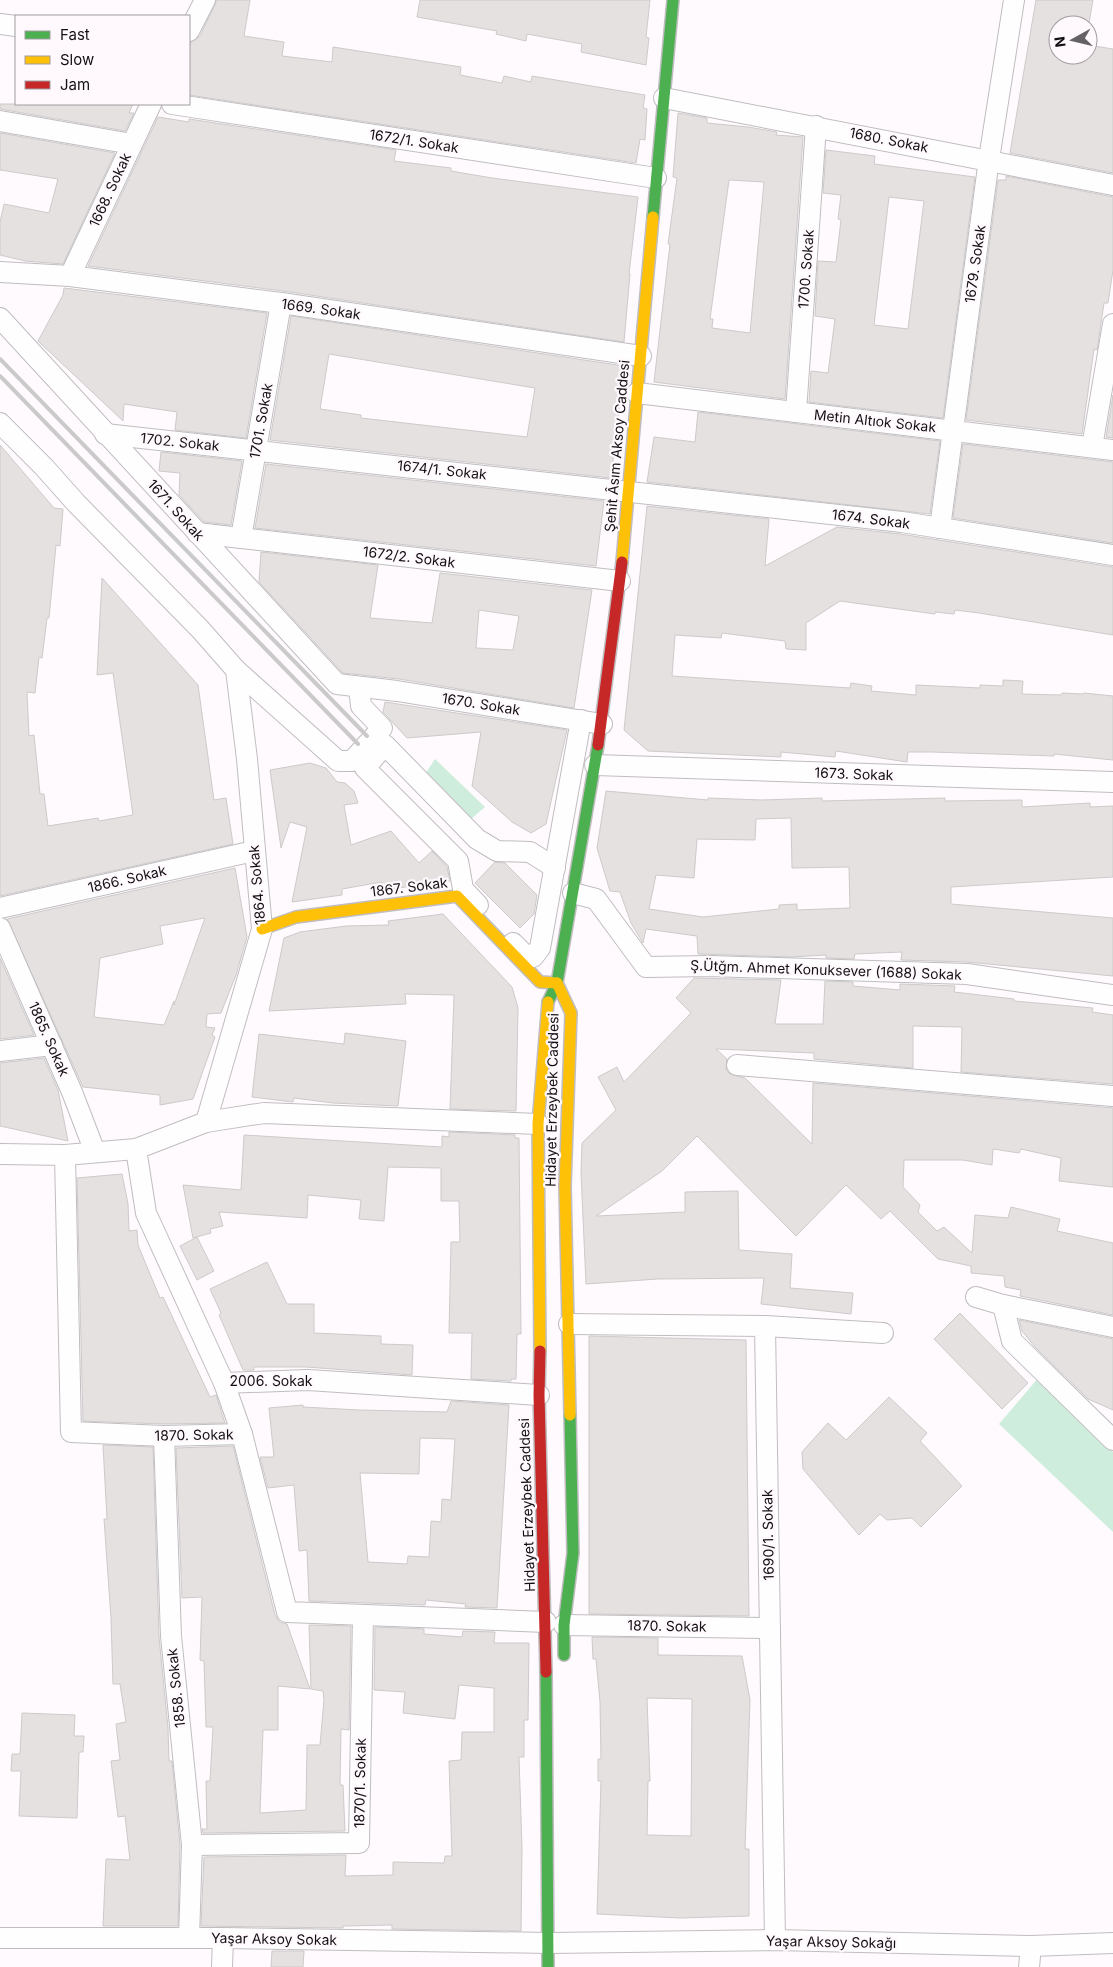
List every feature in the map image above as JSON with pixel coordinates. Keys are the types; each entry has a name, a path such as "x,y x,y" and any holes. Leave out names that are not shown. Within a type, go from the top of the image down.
{"main road":[{"name":"Şehit Âsım Aksoy Caddesi","path":"557,983 602,724 620,582 673,0"},
{"name":"1867. Sokak","path":"262,929 296,916 457,896 540,982 557,983"},
{"name":"Hidayet Erzeybek Caddesi","path":"548,1967 560,1944 555,1624 539,1395 541,1308 538,1124 548,1001 557,983"},
{"name":"Hidayet Erzeybek Caddesi","path":"557,983 571,1013 565,1186 573,1553 555,1624 564,1665"}],"street":[{"path":"190,29 205,0"},
{"name":"1679. Sokak","path":"940,528 989,159 1014,0"},
{"path":"0,24 15,26"},
{"name":"1680. Sokak","path":"664,98 989,159 1113,185"},
{"name":"1668. Sokak","path":"70,276 151,105"},
{"name":"1672/1. Sokak","path":"179,105 656,178"},
{"path":"0,121 132,144"},
{"name":"1700. Sokak","path":"796,412 816,126"},
{"name":"1669. Sokak","path":"0,272 70,276 281,303 641,356"},
{"name":"1701. Sokak","path":"242,538 281,303"},
{"name":"1671. Sokak","path":"0,318 104,434 337,684 359,688"},
{"path":"1092,447 1113,324"},
{"name":"Metin Altıok Sokak","path":"637,393 1113,450"},
{"path":"0,423 200,629 236,670 338,761 352,761 382,728 361,706 359,688"},
{"name":"1702. Sokak","path":"104,434 256,450"},
{"name":"1674/1. Sokak","path":"256,450 628,490"},
{"name":"1674. Sokak","path":"628,490 902,522 1113,555"},
{"name":"1672/2. Sokak","path":"197,533 620,582"},
{"name":"1864. Sokak","path":"206,1122 262,929 247,759 236,670"},
{"name":"1670. Sokak","path":"359,688 407,692 602,724"},
{"path":"555,868 530,852 497,851 477,839 385,745 365,768 458,861 463,889 523,953 534,957 540,948 555,868 580,720"},
{"name":"1673. Sokak","path":"595,764 1113,782"},
{"name":"1866. Sokak","path":"0,908 254,851"},
{"name":"Ş.Ütğm. Ahmet Konuksever (1688) Sokak","path":"573,893 596,899 646,968 710,966 967,974 1113,995"},
{"name":"1865. Sokak","path":"0,928 52,1045 96,1152"},
{"path":"0,1051 52,1045"},
{"path":"737,1065 1113,1096"},
{"path":"0,1154 65,1155 136,1149 206,1122 264,1114 538,1124"},
{"name":"2006. Sokak","path":"136,1149 146,1213 224,1383 308,1380 539,1395"},
{"name":"1870. Sokak","path":"65,1155 71,1432 164,1436 242,1434 287,1612 555,1624 770,1628"},
{"path":"976,1297 1004,1305 1113,1327"},
{"path":"1004,1305 1012,1341 1113,1440"},
{"path":"569,1324 765,1326 883,1333"},
{"name":"1690/1. Sokak","path":"765,1326 775,1940"},
{"path":"224,1383 242,1434"},
{"name":"1858. Sokak","path":"164,1436 171,1636 192,1845 189,1938"},
{"name":"1870/1. Sokak","path":"192,1845 359,1843 363,1616"},
{"name":"Yaşar Aksoy Sokak","path":"0,1938 223,1938 560,1944"},
{"path":"222,1967 223,1938"},
{"name":"Yaşar Aksoy Sokağı","path":"560,1944 775,1940 1031,1946 1113,1944"},
{"path":"1029,1967 1031,1946"}],"green space":[{"path":"435,759 485,807 470,820 422,779"},
{"path":"1039,1377 1113,1452 1113,1532 999,1424"}],"building":[{"path":"217,0 250,0 244,36 284,42 282,56 332,62 333,47 461,67 460,75 502,83 504,76 531,82 532,76 645,95 643,108 647,109 645,140 640,139 636,163 190,95 190,46 191,42 200,36"},
{"path":"420,0 650,0 646,37 649,38 646,65 581,52 582,44 527,34 526,41 496,34 497,31 417,17"},
{"path":"1036,0 1093,0 1090,15 1048,15 1048,65 1098,65 1098,47 1113,49 1113,173 1010,153"},
{"path":"0,104 133,105 129,113 134,113 125,131 0,109"},
{"path":"678,113 707,118 707,123 748,127 777,132 776,135 803,137 785,399 654,382 670,244 668,244 677,178 673,177","holes":["729,180 764,182 750,333 712,328 713,319 710,319"]},
{"path":"158,117 189,122 189,119 396,150 394,161 451,168 451,171 492,178 638,197 629,274 624,342 283,291 88,266"},
{"path":"0,133 115,153 63,264 25,261 0,255 0,222 4,204 49,213 58,179 0,170"},
{"path":"826,150 875,156 874,164 975,177 943,418 809,402 811,371 828,373 835,319 815,316 818,261 836,262 841,220 838,219 841,195 823,193","holes":["889,197 924,201 908,329 874,325"]},
{"path":"1006,176 1113,197 1113,270 1108,303 1104,303 1097,350 1094,349 1082,434 966,420 998,180 1006,180"},
{"path":"64,288 267,313 246,438 175,430 177,412 124,404 123,421 38,341 63,295"},
{"path":"291,316 624,366 611,478 270,440","holes":["329,354 535,388 527,437 361,418 361,415 320,409"]},
{"path":"1113,395 1113,438 1106,437"},
{"path":"698,412 940,441 930,514 647,482 654,437 695,442"},
{"path":"963,444 1113,462 1113,543 953,518"},
{"path":"0,445 54,508 63,509 60,546 56,545 49,618 47,618 42,658 39,657 35,693 27,692 29,736 34,735 40,794 44,794 48,826 98,818 99,821 133,815 113,673 97,675 102,578 198,685 214,800 226,798 233,844 0,896"},
{"path":"161,452 242,461 231,525 204,522 179,495 180,473 159,471"},
{"path":"266,464 604,501 596,566 255,528"},
{"path":"647,506 769,519 765,566 837,527 900,534 1113,567 1113,635 955,610 954,614 935,612 935,614 840,601 806,623 806,650 786,649 785,641 722,633 721,638 675,635 672,676 850,688 851,683 872,686 871,691 916,695 916,685 980,688 980,685 1003,686 1003,680 1023,681 1022,694 1061,695 1062,693 1084,693 1113,696 1113,760 1054,754 1054,756 908,752 907,762 836,751 835,757 781,752 781,757 648,751 624,730"},
{"path":"261,552 378,565 370,618 432,623 440,573 592,590 574,708 399,679 343,673 259,582","holes":["479,610 519,616 513,650 476,648"]},
{"path":"385,702 567,730 546,824 531,833 512,822 472,786 481,732 407,738 383,712"},
{"path":"310,763 326,768 337,782 345,783 354,791 358,803 344,805 351,845 391,831 419,863 432,851 447,867 450,881 383,890 382,882 342,889 342,895 292,902 307,827 290,822 281,848 270,770"},
{"path":"606,791 708,800 708,798 762,800 822,798 822,801 945,798 945,801 1022,800 1022,807 1090,803 1090,807 1113,806 1113,877 951,887 951,904 1113,918 1113,976 967,962 901,960 902,952 855,954 854,959 826,958 826,955 791,957 698,954 697,936 646,929 643,943 631,923 620,892 610,891 597,848","holes":["791,818 792,868 849,867 850,908 797,910 797,904 779,905 779,909 703,917 649,909 656,875 694,878 697,839 755,840 756,819"]},
{"path":"495,862 505,863 537,895 534,914 520,928 475,883"},
{"path":"235,868 247,937 236,975 221,1013 207,1014 206,1027 215,1028 212,1035 215,1037 193,1099 160,1105 160,1095 83,1087 7,919","holes":["205,918 174,1005 174,1001 164,1025 94,1017 100,958 163,944 160,926"]},
{"path":"443,914 512,987 518,1008 516,1111 450,1109 454,995 405,994 406,1004 269,1011 284,938 300,932 346,926 389,925 388,921"},
{"path":"0,958 34,1035 0,1039"},
{"path":"694,978 781,980 775,1024 823,1024 825,981 853,982 853,986 900,990 900,984 955,986 954,992 1014,999 1014,1001 1093,1008 1092,1012 1113,1015 1113,1084 961,1072 962,1027 913,1026 913,1068 814,1059 814,1053 716,1049 727,1059 726,1070 730,1074 745,1078 812,1144 813,1083 1113,1108 1113,1187 1059,1181 1061,1158 1021,1149 1019,1153 993,1149 992,1165 963,1160 904,1160 903,1187 920,1205 918,1212 937,1231 944,1227 972,1253 975,1215 1008,1218 1011,1207 1060,1219 1057,1231 1113,1243 1113,1315 1020,1296 1021,1290 1005,1287 1004,1276 971,1273 971,1266 938,1259 890,1211 881,1219 846,1185 796,1236 697,1136 662,1171 596,1216 685,1212 685,1192 738,1191 739,1250 792,1254 790,1288 853,1293 851,1314 761,1304 764,1278 658,1279 586,1284 581,1173 582,1143 616,1110 598,1077 617,1067 624,1082 691,1013 676,998"},
{"path":"345,1033 406,1041 398,1106 333,1103 294,1098 293,1102 252,1097 259,1034 344,1044"},
{"path":"44,1058 58,1090 68,1141 0,1126 0,1063"},
{"path":"449,1132 515,1135 515,1138 519,1138 521,1334 517,1334 516,1379 511,1379 511,1381 471,1379 472,1333 449,1333 451,1242 460,1242 459,1201 441,1201 441,1168 388,1167 384,1221 359,1219 361,1200 308,1195 307,1218 219,1212 223,1226 210,1229 211,1233 193,1238 183,1185 241,1190 244,1135 442,1147 442,1136 449,1137"},
{"path":"122,1174 128,1204 129,1231 137,1230 138,1245 160,1298 163,1297 210,1397 216,1395 225,1423 164,1424 83,1421 77,1178"},
{"path":"197,1237 214,1271 197,1280 180,1246"},
{"path":"267,1262 287,1304 314,1304 314,1333 381,1336 381,1344 413,1345 412,1375 306,1367 254,1367 254,1370 243,1370 210,1289"},
{"path":"960,1313 1028,1383 1002,1409 934,1339"},
{"path":"1019,1320 1113,1339 1113,1410 1088,1399 1035,1347 1022,1331"},
{"path":"589,1336 746,1340 749,1616 589,1614"},
{"path":"889,1397 927,1433 920,1441 962,1486 921,1527 912,1518 887,1520 880,1514 859,1535 803,1469 802,1452 828,1423 846,1440"},
{"path":"451,1401 509,1405 497,1608 465,1607 466,1604 426,1600 425,1605 309,1601 307,1550 299,1551 294,1485 268,1488 260,1457 274,1457 269,1408 303,1405 303,1407 359,1410 447,1412","holes":["420,1438 455,1439 451,1500 442,1499 441,1522 431,1521 429,1557 408,1556 407,1564 368,1562 360,1473 419,1474"]},
{"path":"103,1445 153,1447 159,1637 168,1728 169,1761 172,1761 180,1845 178,1926 103,1926 106,1859 130,1860 125,1816 118,1817 111,1761 120,1760 116,1724 126,1722 120,1684 113,1684 111,1618 104,1519 107,1519"},
{"path":"233,1446 275,1615 280,1622 287,1624 310,1689 278,1686 278,1730 263,1730 260,1813 306,1810 307,1745 320,1745 324,1700 323,1691 311,1689 309,1625 351,1626 349,1730 341,1729 340,1785 343,1785 345,1831 203,1833 202,1829 207,1829 206,1781 210,1781 213,1727 206,1727 204,1661 200,1660 202,1597 182,1598 176,1448"},
{"path":"375,1627 424,1629 424,1634 462,1637 463,1631 495,1632 494,1643 529,1643 528,1720 524,1720 524,1757 519,1757 522,1848 521,1931 392,1929 392,1925 343,1926 343,1928 201,1926 204,1857 346,1855 345,1876 393,1875 393,1862 444,1863 445,1856 452,1856 449,1761 461,1760 462,1732 494,1732 494,1688 459,1685 455,1719 403,1713 405,1692 374,1690"},
{"path":"592,1637 658,1638 658,1655 742,1656 750,1700 745,1849 749,1849 749,1916 681,1918 597,1914 601,1781 598,1781 598,1759 601,1759 600,1702 596,1659 593,1659","holes":["647,1698 692,1699 691,1836 647,1835 648,1781 650,1781"]},
{"path":"22,1713 75,1715 74,1736 84,1736 83,1752 79,1752 77,1818 19,1816 21,1771 11,1771 12,1754 20,1754"},
{"path":"272,1951 304,1951 303,1967 271,1967"}],"railway":[{"path":"0,359 367,736"},
{"path":"0,376 358,744"}],"traffic: fast":[{"path":"653,217 673,0"},
{"path":"548,1002 557,983 598,745"},
{"path":"564,1655 564,1625 573,1553 570,1415"},
{"path":"546,1672 548,1967"}],"traffic: slow":[{"path":"622,562 653,217"},
{"path":"262,929 296,917 457,896 540,982 557,983"},
{"path":"557,983 571,1013 565,1186 570,1415"},
{"path":"540,1351 538,1124 548,1002"}],"traffic: jam":[{"path":"598,745 622,562"},
{"path":"540,1351 539,1395 546,1672"}]}
